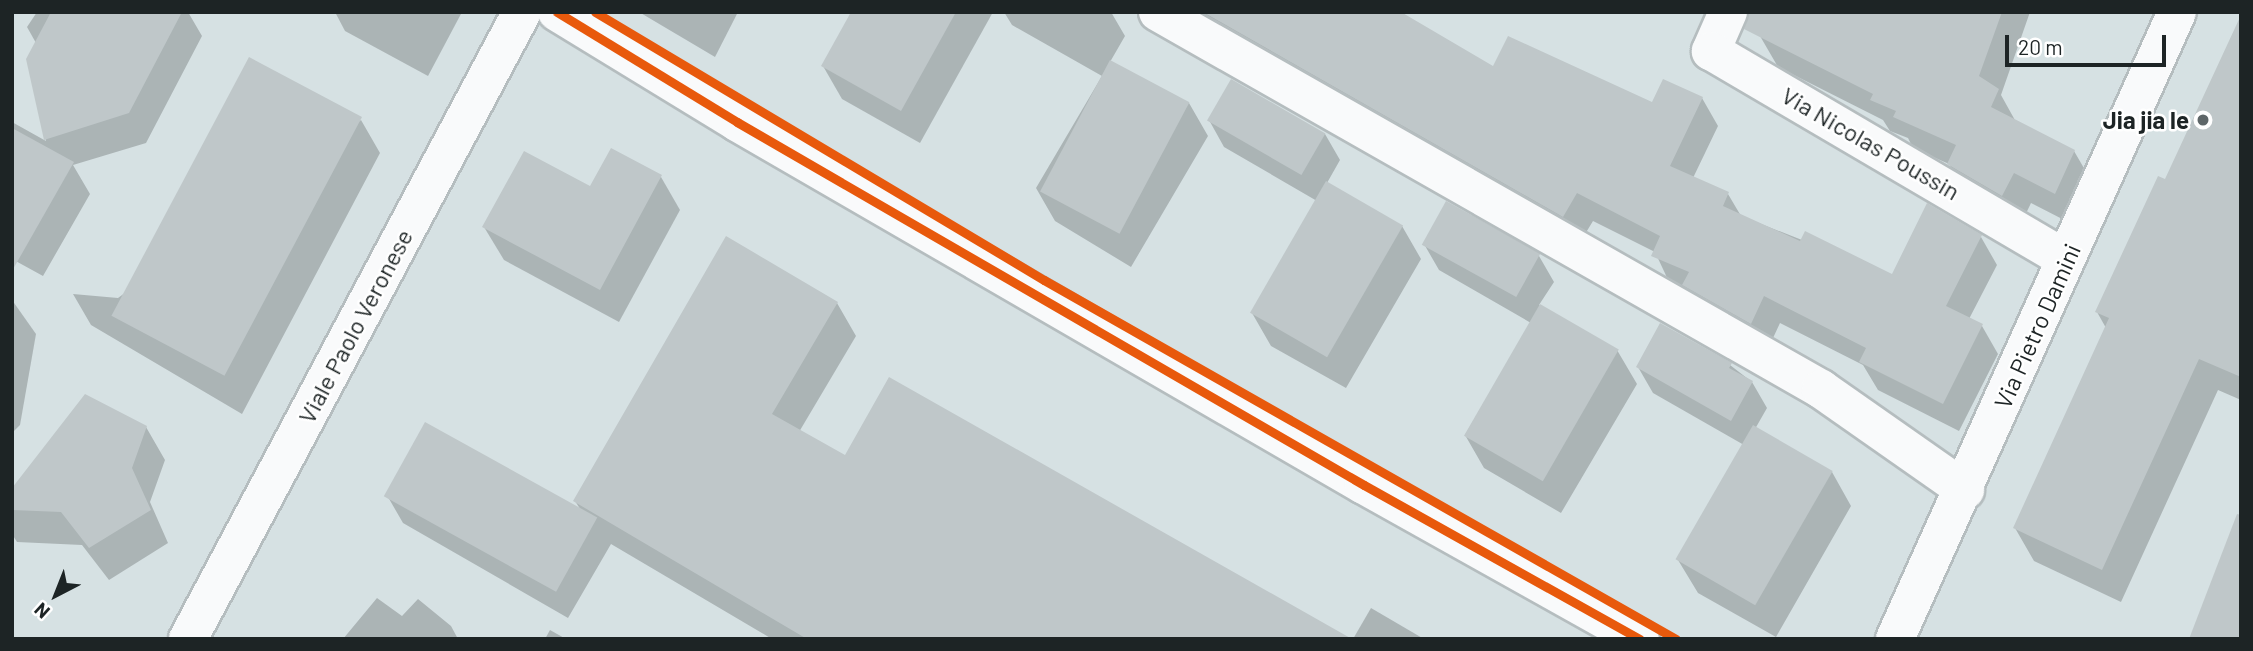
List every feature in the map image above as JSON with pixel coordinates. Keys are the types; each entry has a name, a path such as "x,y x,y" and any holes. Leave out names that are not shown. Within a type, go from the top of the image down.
{"street":[{"name":"Viale Paolo Veronese","path":"188,639 522,12"},
{"path":"557,12 737,122 1363,485 1640,639"},
{"path":"1158,12 1821,389 1965,490"},
{"name":"Via Nicolas Poussin","path":"1728,12 1711,51 2066,259"},
{"name":"Via Pietro Damini","path":"1895,639 1965,490 2177,12"}],"building":[{"path":"51,12 182,12 129,113 44,140 26,59"},
{"path":"851,12 956,12 901,111 821,66"},
{"path":"1203,12 1401,12 1493,66 1508,36 1652,102 1663,79 1703,97 1670,166 1729,192 1723,206 1800,241 1805,231 1892,274 1927,203 1982,235 1946,306 1983,324 1943,404 1859,362 1866,348 1764,296 1751,324 1682,285 1689,272 1651,256 1660,236 1577,193 1563,217"},
{"path":"1749,12 2002,12 1979,76 1999,89 1991,107 2075,150 2055,194 2014,173 2002,196 1947,164 1956,145 1893,117 1896,111 1870,100 1873,94 1744,29"},
{"path":"2241,15 2241,377 2199,359 2102,570 2013,528 2109,318 2095,312 2158,176 2165,179"},
{"path":"249,57 362,117 224,376 111,316"},
{"path":"1110,60 1189,102 1120,234 1040,192"},
{"path":"1231,79 1325,134 1301,175 1207,121"},
{"path":"12,128 74,162 12,271"},
{"path":"611,148 662,175 600,290 482,227 524,151 590,186"},
{"path":"1326,181 1403,226 1327,357 1250,313"},
{"path":"1446,201 1540,253 1516,297 1422,245"},
{"path":"726,236 838,302 772,414 845,455 889,377 1352,639 807,639 573,501"},
{"path":"1540,304 1619,350 1543,481 1464,436"},
{"path":"1660,323 1732,363 1729,368 1753,381 1731,421 1636,367"},
{"path":"85,394 147,426 132,468 151,510 89,548 61,512 12,510 12,488"},
{"path":"425,422 597,518 556,592 384,496"},
{"path":"1753,425 1833,471 1755,605 1676,559"},
{"path":"2237,514 2241,515 2241,639 2189,639"}],"cycle path":[{"path":"557,12 737,122 1364,485 1640,639"},
{"path":"595,12 1044,280 1676,639"}],"place":[{"name":"Jia jia le","path":"2203,120"}]}
